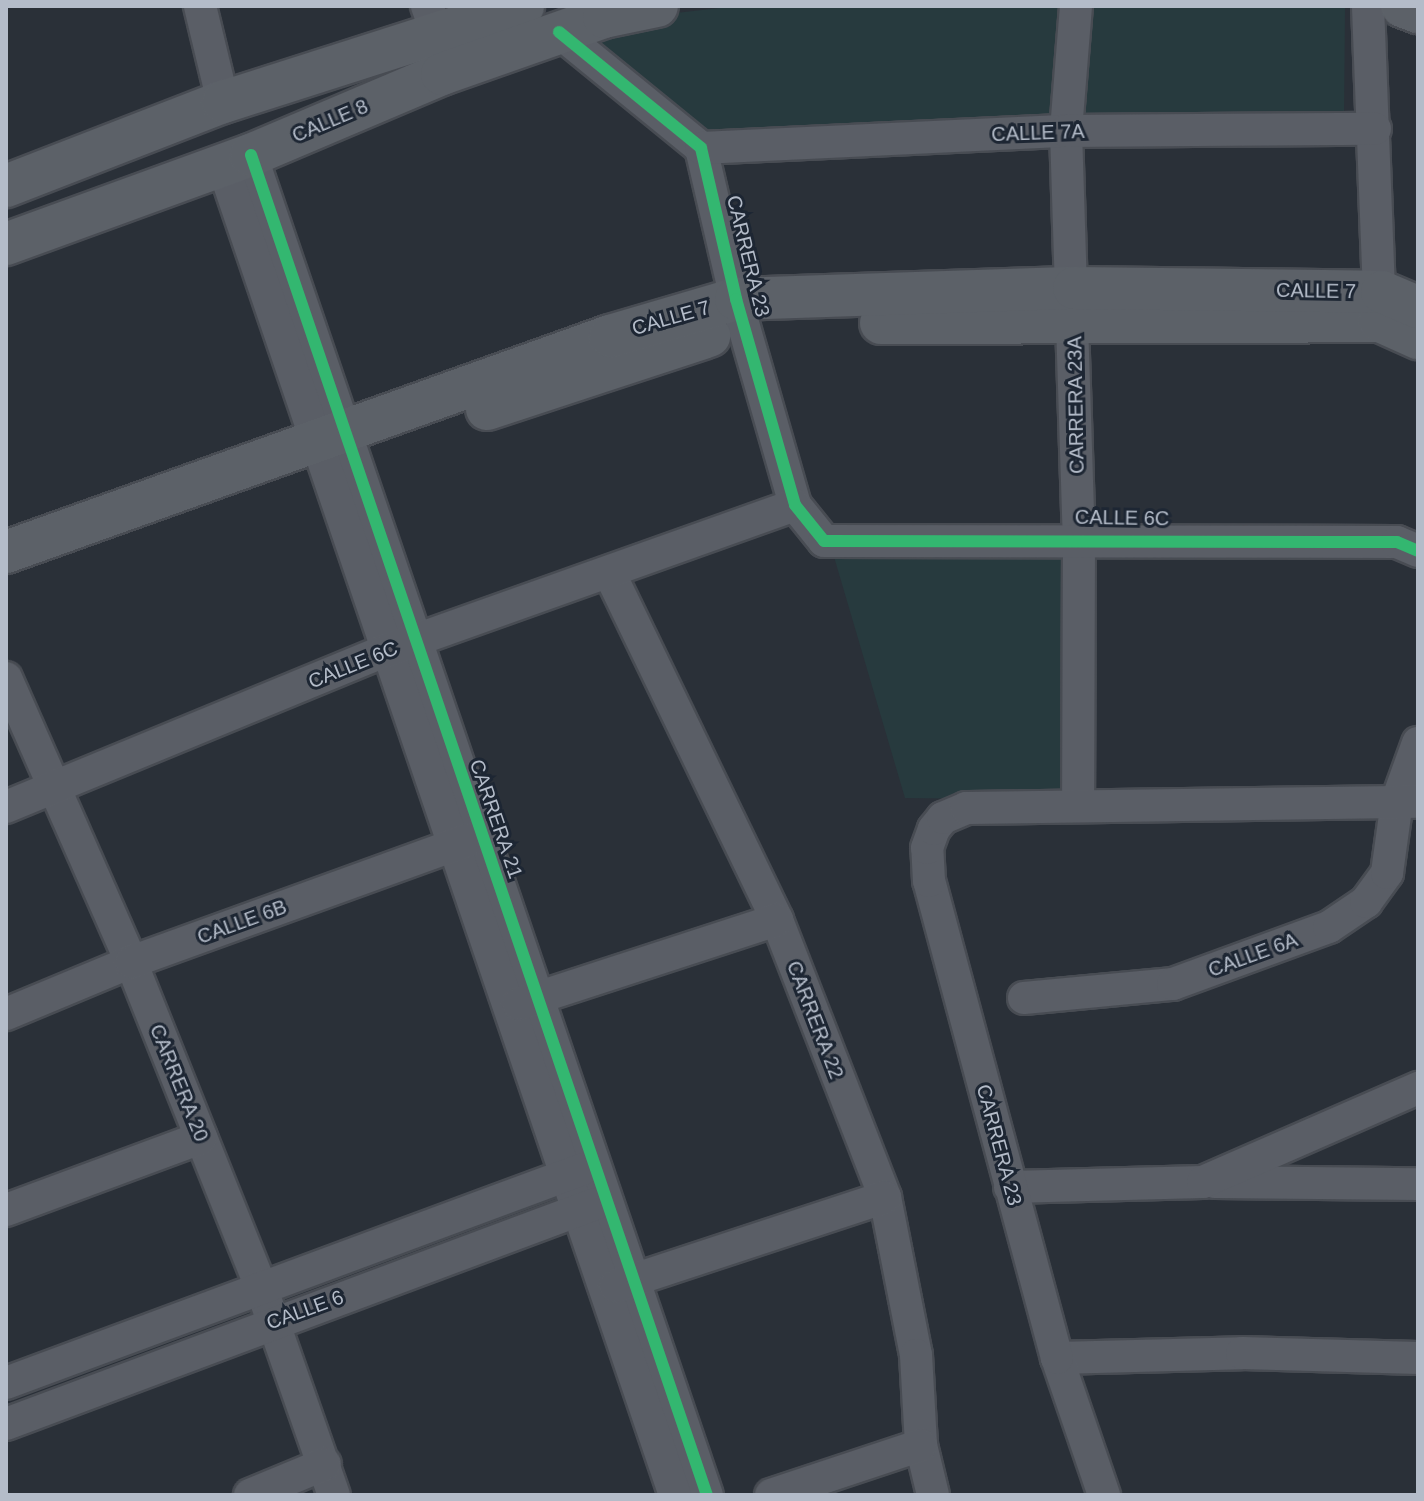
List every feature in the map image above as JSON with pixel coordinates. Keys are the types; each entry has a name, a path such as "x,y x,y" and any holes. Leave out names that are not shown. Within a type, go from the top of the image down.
{"main road":[{"path":"6,186 432,19 523,6"},
{"name":"CALLE 8","path":"6,244 237,160 442,74 559,32 657,6"},
{"path":"1402,6 1418,12"},
{"name":"CALLE 7","path":"6,552 740,312 1074,304 1393,306 1418,338"},
{"name":"CALLE 7","path":"6,576 331,448"}],"street":[{"path":"200,6 223,102"},
{"name":"CARRERA 23A","path":"1076,6 1066,131 1074,304 1079,538 1078,805"},
{"path":"1368,6 1375,129 1393,306"},
{"path":"559,32 701,148"},
{"name":"CALLE 7A","path":"701,148 1066,131 1375,129"},
{"name":"CARRERA 23","path":"701,148 740,312 795,505 824,541"},
{"path":"237,160 331,448 619,1285 707,1495"},
{"name":"CALLE 6C","path":"6,807 399,646 795,505"},
{"name":"CALLE 6C","path":"824,541 1079,538 1397,542 1418,551"},
{"name":"CARRERA 22","path":"609,572 777,920 885,1197 916,1355 921,1445 933,1495"},
{"name":"CARRERA 20","path":"6,678 58,787 131,962 261,1287 334,1495"},
{"name":"CALLE 6A","path":"1024,998 1173,984 1329,927 1366,902 1387,873 1408,802 1418,743"},
{"path":"1078,805 1408,802"},
{"name":"CARRERA 23","path":"1078,805 966,808 943,818 934,829 927,848 929,881 1010,1187 1057,1358 1104,1495"},
{"name":"CALLE 6B","path":"6,1014 131,962 466,841"},
{"path":"521,1003 777,920"},
{"path":"1203,1182 1418,1088"},
{"path":"6,1210 201,1138"},
{"name":"CALLE 6","path":"6,1383 579,1170"},
{"path":"1010,1187 1203,1182 1418,1184"},
{"path":"619,1285 885,1197"},
{"name":"CALLE 6","path":"6,1424 591,1205"},
{"path":"619,1285 675,1495"},
{"path":"1057,1358 1242,1353 1418,1358"},
{"path":"771,1495 921,1445"},
{"path":"250,1495 325,1464"}],"green space":[{"path":"737,6 1345,6 1344,115 712,133 596,42 676,13"},
{"path":"1073,547 1072,800 905,798 832,550"}],"cycle path":[{"path":"559,32 701,148 736,299 795,505 824,541 1397,542 1418,551"},
{"name":"CARRERA 21","path":"251,155 707,1495"}]}
